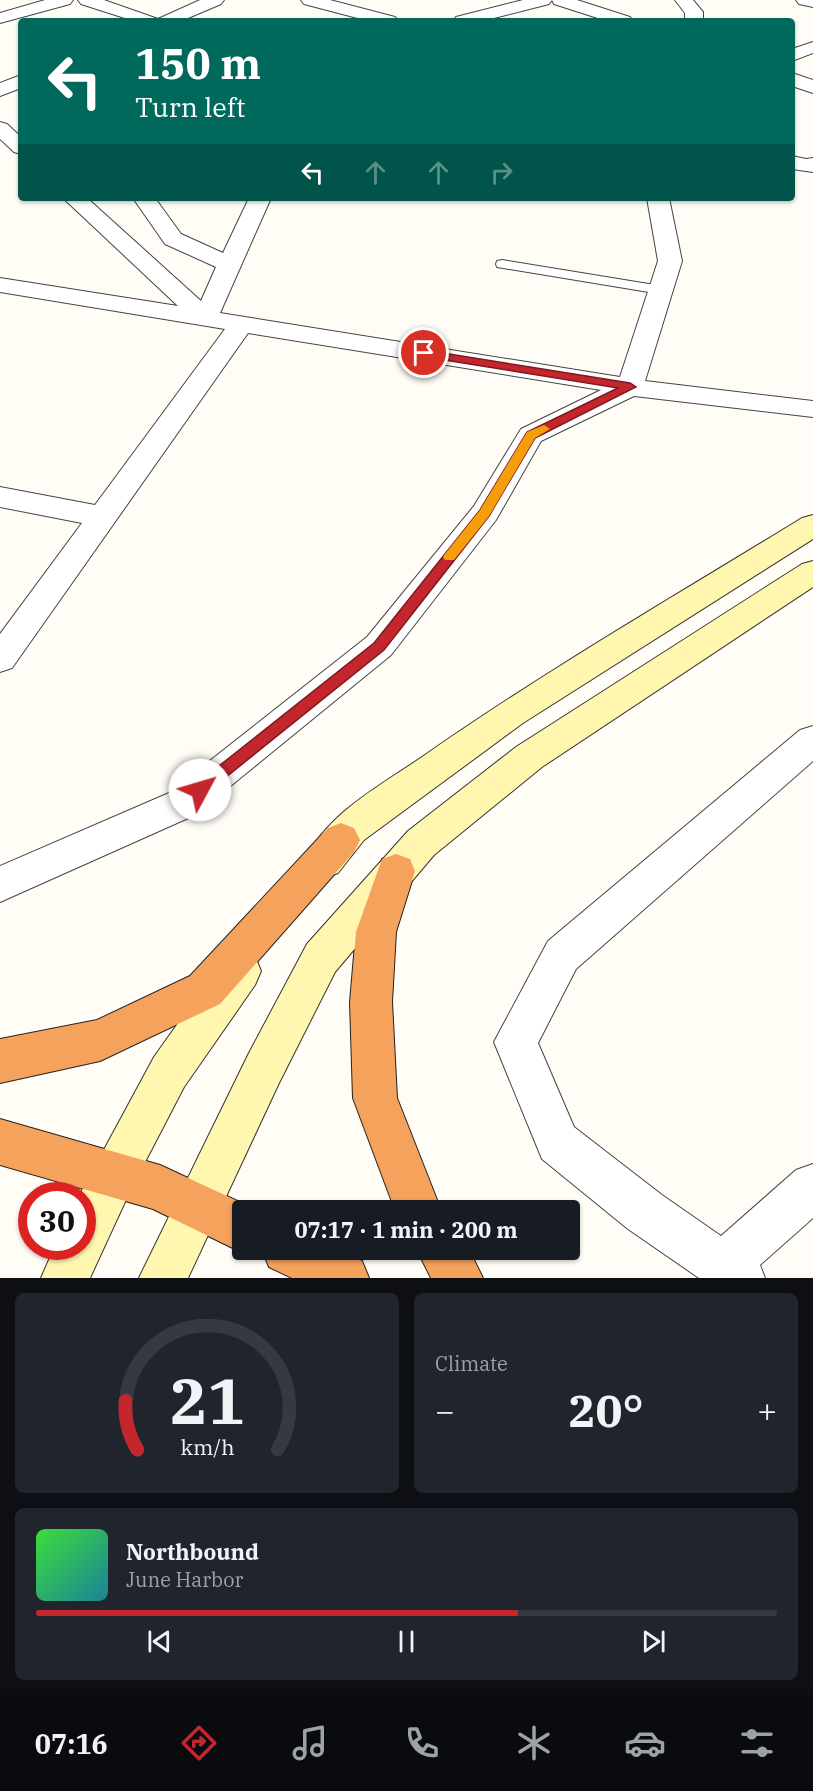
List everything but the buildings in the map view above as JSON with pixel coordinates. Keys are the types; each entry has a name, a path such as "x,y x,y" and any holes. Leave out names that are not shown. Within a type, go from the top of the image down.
{"highway":[{"path":"0,1061 100,1040 205,990 341,840"},
{"path":"396,871 376,932 371,1002 375,1098 412,1200"},
{"path":"0,1142 160,1188 232,1224"},
{"path":"307,1260 345,1278"},
{"path":"447,1260 459,1278"}],"street":[{"path":"0,18 64,0"},
{"path":"87,0 137,18"},
{"path":"173,18 215,0"},
{"path":"310,0 378,18"},
{"path":"378,0 395,18"},
{"path":"474,18 543,0"},
{"path":"560,0 615,18"},
{"path":"684,0 694,12 694,18"},
{"path":"805,0 813,2"},
{"path":"795,54 813,47"},
{"path":"795,80 813,87"},
{"path":"0,90 18,83"},
{"path":"0,128 18,145"},
{"path":"77,201 205,318"},
{"path":"146,201 173,239 229,264"},
{"path":"205,318 259,201"},
{"path":"0,884 182,804 379,646 485,513 531,435 630,387 670,261 659,201"},
{"path":"0,285 630,387 813,409"},
{"path":"0,659 241,324"},
{"path":"0,497 102,517"},
{"path":"96,1212 169,1072 266,932 351,828 511,713 813,525"},
{"path":"163,1278 264,1068 321,958 421,843 529,757 813,572"},
{"path":"813,740 562,955 516,1042 558,1143 645,1212 732,1272 813,1187"},
{"path":"65,1278 73,1260"}],"lane":[{"path":"502,264 661,290"}],"slow traffic":[{"path":"450,557 485,513 531,435 544,429"}],"route":[{"path":"200,790 379,646 485,513 531,435 630,387 424,353"}]}
